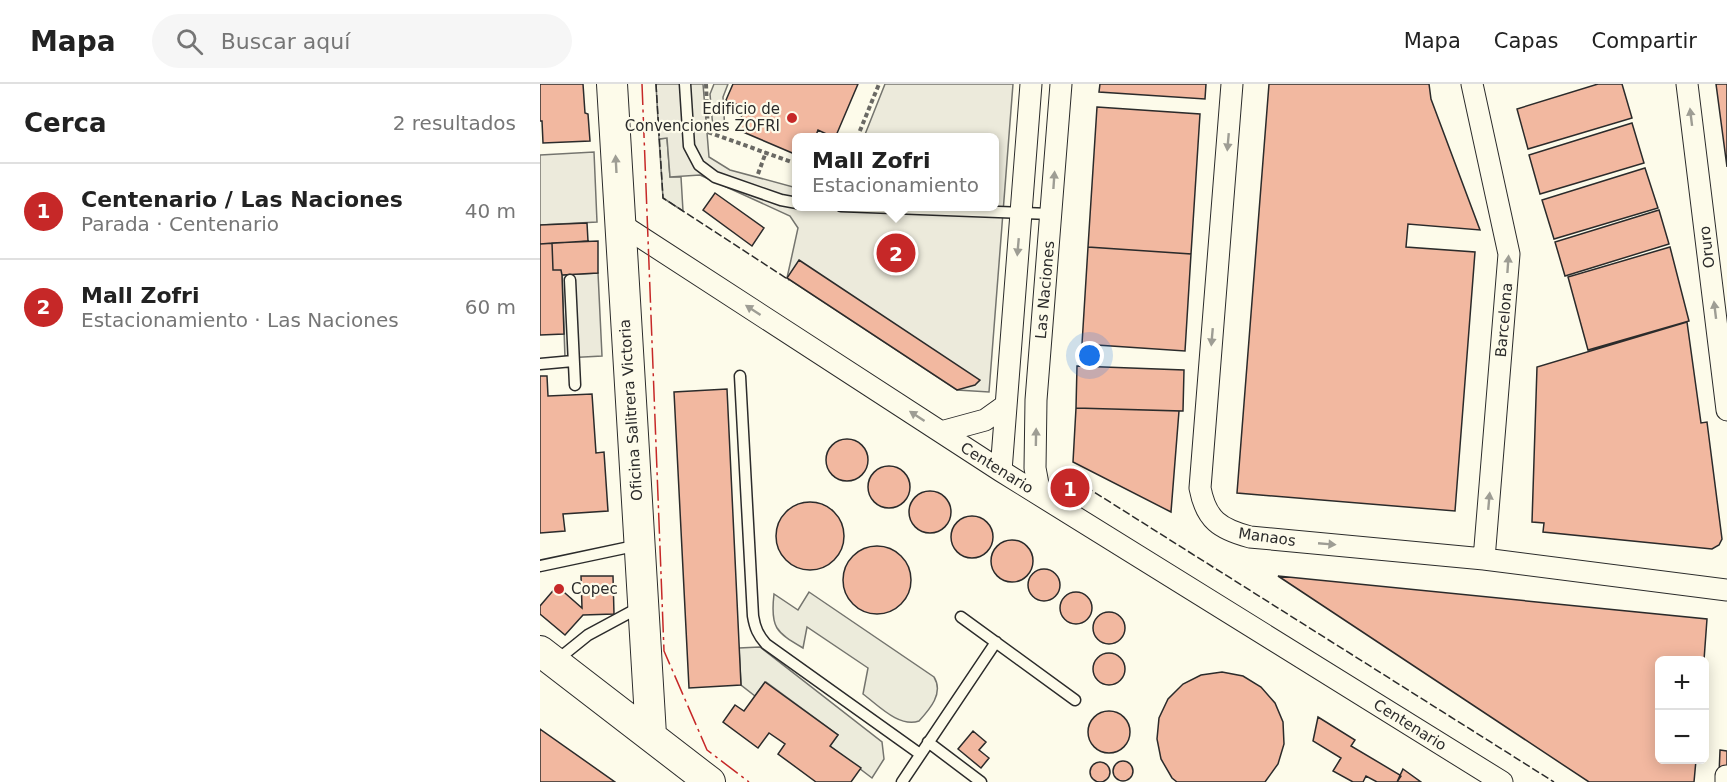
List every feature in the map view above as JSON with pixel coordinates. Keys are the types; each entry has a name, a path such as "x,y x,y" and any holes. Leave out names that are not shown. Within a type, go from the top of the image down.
{"street":[{"name":"Oficina Salitrera Victoria","path":"612,84 651,735"},
{"name":"Las Naciones","path":"1001,471 1031,84"},
{"name":"Las Naciones","path":"1040,495 1035,468 1036,400 1061,84"},
{"name":"Manaos","path":"1232,84 1200,488 1203,504 1211,518 1230,532 1250,537 1484,559 1727,590"},
{"name":"Barcelona","path":"1472,84 1509,254 1484,559"},
{"name":"Oruro","path":"1687,84 1727,410"},
{"name":"Centenario","path":"619,223 1001,471 1502,782"},
{"path":"941,432 985,420 1006,405"},
{"path":"547,657 710,782"}],"lane":[{"path":"685,84 689,146 699,165 716,177 792,202"},
{"path":"961,211 1051,214"},
{"path":"570,280 575,385"},
{"path":"540,364 573,361"},
{"path":"740,376 753,616 759,637 920,754"},
{"path":"540,566 639,545"},
{"path":"547,657 643,605"},
{"path":"961,617 1075,700"},
{"path":"902,782 996,642"},
{"path":"928,742 981,782"}],"path":[{"path":"859,133 879,84"},
{"path":"708,132 792,162"},
{"path":"758,175 766,152"}],"shaded area":[{"path":"656,84 703,84 709,157 730,170 792,187 792,211 999,211 999,133 866,133 885,84 1013,84 989,392 957,390 787,278 798,228 790,216 700,175 670,177 667,138 659,139"},
{"path":"714,84 728,84 723,97 725,132 713,128 710,94"},
{"path":"667,138 670,177 681,177 683,211 663,198 659,139"},
{"path":"594,152 597,222 540,225 540,155"},
{"path":"598,273 602,356 565,358 562,275"},
{"path":"809,592 934,677 937,683 937,695 919,721 911,722 896,718 863,694 868,668 807,627 803,648 781,633 774,622 774,594 798,610"},
{"path":"760,647 882,742 884,759 872,778 830,746 838,735 766,682 755,696 741,685 739,648"}],"building":[{"path":"540,84 583,84 590,141 543,143 542,121 540,121"},
{"name":"Edificio de Convenciones ZOFRI","path":"733,84 858,84 837,133 824,133 818,130 817,133 792,133 792,153 736,129 745,108 726,100"},
{"path":"1100,84 1206,84 1205,99 1099,92"},
{"path":"1269,84 1429,84 1431,99 1480,230 1408,224 1406,247 1475,252 1455,511 1237,493"},
{"path":"1598,84 1622,84 1632,118 1528,149 1517,109"},
{"path":"1716,84 1727,84 1727,167"},
{"path":"1097,107 1200,114 1191,254 1088,247"},
{"path":"1632,123 1644,163 1540,194 1529,155"},
{"path":"1645,168 1658,208 1554,239 1542,200"},
{"path":"715,193 764,228 752,246 703,210"},
{"path":"1659,210 1669,244 1565,276 1555,242"},
{"path":"587,223 588,241 540,244 540,225"},
{"path":"598,241 598,273 562,275 561,270 553,270 552,243"},
{"path":"552,243 553,270 561,270 562,275 564,334 540,335 540,244"},
{"path":"1088,247 1191,254 1185,351 1082,344"},
{"path":"1670,247 1689,321 1588,350 1568,277"},
{"path":"799,260 980,380 975,385 957,390 787,278"},
{"path":"1687,322 1701,423 1707,422 1722,539 1719,545 1712,549 1543,532 1544,523 1532,522 1537,367"},
{"path":"1077,366 1184,370 1183,411 1076,408"},
{"path":"540,376 547,376 548,396 592,394 596,453 604,452 608,511 563,514 565,531 540,533"},
{"path":"727,389 741,685 689,688 674,392"},
{"path":"1076,408 1179,411 1171,512 1073,462"},
{"path":"847,439 855,440 862,445 867,452 867,468 862,475 855,480 847,481 839,480 832,475 827,468 826,460 827,452 832,445 839,440"},
{"path":"889,466 897,467 904,472 909,479 909,495 904,502 897,507 889,508 881,507 874,502 869,495 868,487 869,479 874,472 881,467"},
{"path":"930,491 938,492 945,497 950,504 950,520 945,527 938,532 930,533 922,532 915,527 910,520 909,512 910,504 915,497 922,492"},
{"path":"810,502 823,504 834,512 842,523 844,536 842,549 834,560 823,568 810,570 797,568 786,560 778,549 776,536 778,523 786,512 797,504"},
{"path":"972,516 980,517 987,522 992,529 992,545 987,552 980,557 972,558 964,557 957,552 952,545 951,537 952,529 957,522 964,517"},
{"path":"1012,540 1020,541 1027,546 1032,553 1032,569 1027,576 1020,581 1012,582 1004,581 997,576 992,569 991,561 992,553 997,546 1004,541"},
{"path":"884,546 896,552 905,561 911,573 909,593 901,604 884,614 870,614 853,604 845,593 843,573 853,556 864,548"},
{"path":"1044,569 1055,574 1060,585 1055,596 1044,601 1033,596 1028,585 1033,574"},
{"path":"581,576 613,576 614,614 583,615 565,635 540,614 540,606 557,586 582,608"},
{"path":"1278,576 1707,619 1704,656 1655,656 1655,764 1696,764 1694,782 1589,782"},
{"path":"1076,592 1087,597 1092,608 1087,619 1076,624 1065,619 1060,608 1065,597"},
{"path":"1109,612 1120,617 1125,628 1120,639 1109,644 1098,639 1093,628 1098,617"},
{"path":"1109,653 1120,658 1125,669 1120,680 1109,685 1098,680 1093,669 1098,658"},
{"path":"1222,672 1243,676 1261,687 1275,703 1283,722 1284,744 1278,764 1265,782 1177,782 1172,778 1161,759 1157,739 1159,718 1168,699 1183,684 1201,675"},
{"path":"765,682 838,735 830,746 861,768 851,782 816,782 778,754 785,744 769,733 758,748 723,722 735,705 744,711"},
{"path":"1109,711 1117,712 1124,717 1129,724 1129,740 1124,747 1117,752 1109,753 1101,752 1094,747 1089,740 1088,732 1089,724 1094,717 1101,712"},
{"path":"1318,717 1355,740 1351,746 1400,775 1397,782 1377,782 1366,776 1363,782 1353,782 1333,771 1341,758 1313,741"},
{"path":"540,729 615,782 540,782"},
{"path":"973,731 986,742 979,750 989,758 981,768 958,749"},
{"path":"1720,750 1727,751 1727,776 1719,775"},
{"path":"1123,761 1130,764 1133,771 1130,778 1123,781 1116,778 1113,771 1116,764"},
{"path":"1100,762 1107,765 1110,772 1107,779 1100,782 1093,779 1090,772 1093,765"},
{"path":"1403,769 1421,782 1397,782"}],"fence":[{"path":"656,84 663,198 789,280"},
{"path":"1067,475 1554,782"}],"power":[{"path":"642,84 664,651 707,750 749,782"}],"place":[{"name":"Edificio de Convenciones ZOFRI","path":"792,118"},
{"name":"Mall Zofri","path":"896,253"},
{"name":"Centenario / Las Naciones","path":"1070,488"},
{"name":"Copec","path":"559,589"}]}
